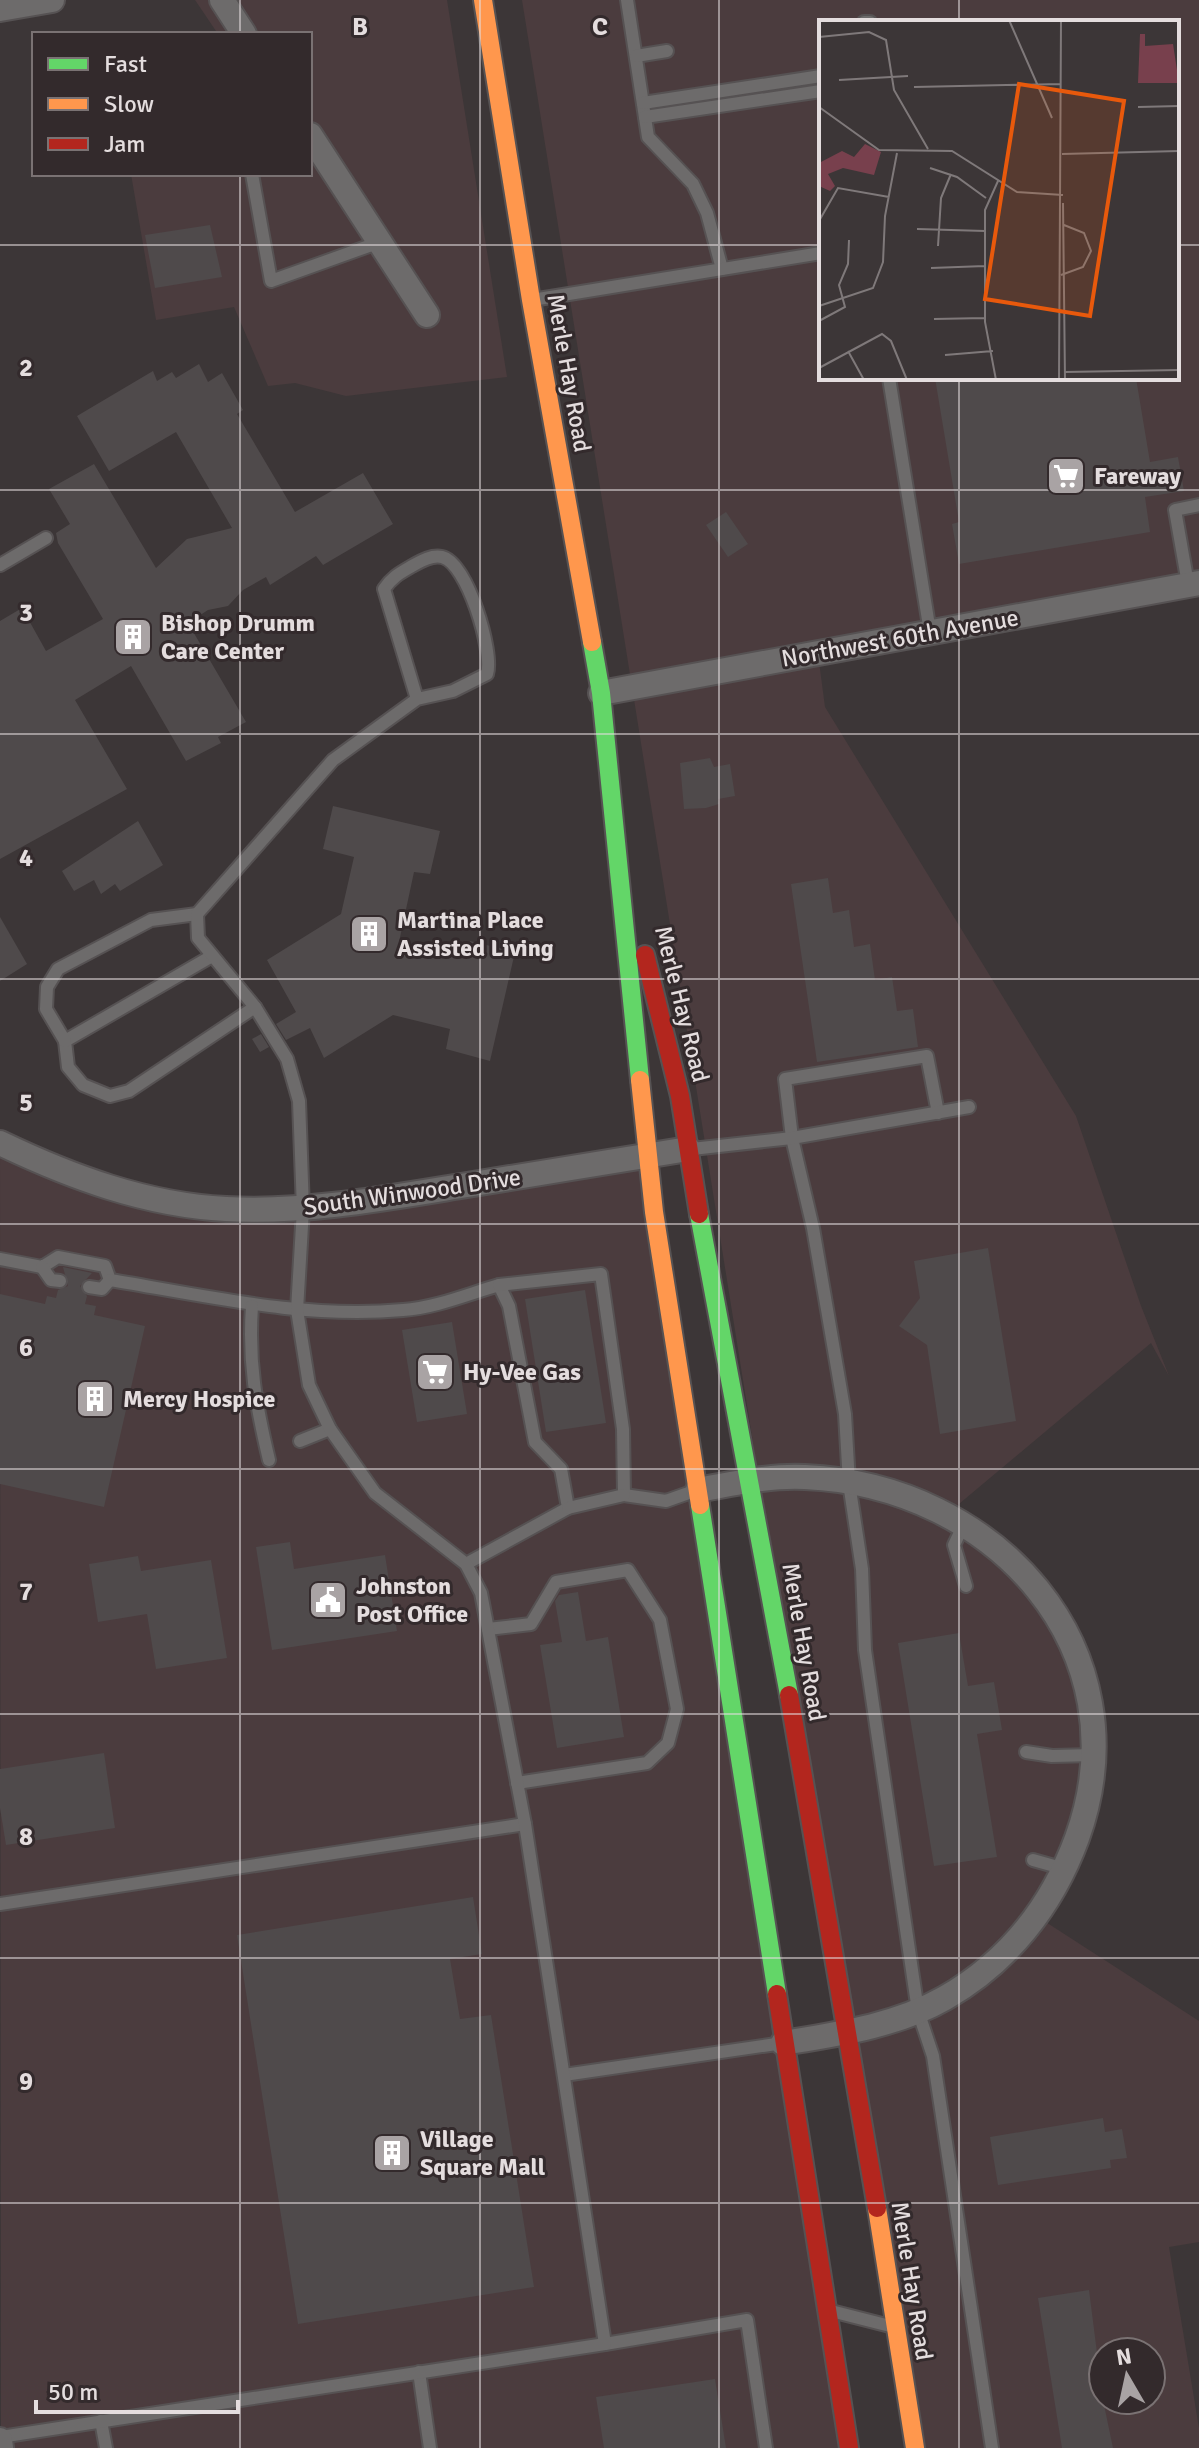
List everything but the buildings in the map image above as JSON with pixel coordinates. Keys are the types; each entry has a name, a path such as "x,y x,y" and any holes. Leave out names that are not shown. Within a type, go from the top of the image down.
{"main road":[{"name":"Merle Hay Road","path":"483,0 531,300 601,693 648,1156 783,2043 849,2448"},
{"name":"Merle Hay Road","path":"618,850 680,1096 751,1480 847,2032 915,2448"}],"street":[{"path":"0,9 52,0"},
{"path":"222,0 243,32"},
{"path":"312,138 427,315"},
{"name":"Northwest 60th Avenue","path":"601,693 1194,584"},
{"name":"South Winwood Drive","path":"0,1143 52,1168 108,1188 166,1202 225,1209 344,1206 688,1149"},
{"path":"698,1490 751,1480 805,1476 878,1488 964,1524 985,1536 1026,1573 1059,1617 1089,1693 1094,1755 1089,1805 1065,1869 1038,1917 996,1962 946,1998 918,2011 847,2032 783,2043"},
{"path":"0,2439 1,2448"}],"lane":[{"path":"627,0 648,137 693,184 707,213 722,269"},
{"path":"636,56 667,51"},
{"path":"643,103 819,76"},
{"path":"645,117 819,91"},
{"path":"252,176 271,281 380,242"},
{"path":"531,300 819,253"},
{"path":"889,380 930,632"},
{"path":"1194,584 1175,510 1199,505"},
{"path":"0,565 46,538"},
{"path":"255,1007 129,1091 110,1096 83,1085 68,1067 65,1041 46,1009 47,987 58,969 151,920 197,914 333,760 417,699 453,691 480,680 491,664 480,618 466,584 451,562 442,557 427,558 392,577 384,589 417,699"},
{"path":"197,914 198,938 255,1007 287,1059 299,1101 303,1209 297,1310 309,1385 330,1429 375,1493 466,1564 481,1593 525,1824 605,2344"},
{"path":"65,1041 212,956"},
{"path":"938,1113 927,1056 785,1079 792,1138 810,1212 845,1414 849,1483 862,1569 865,1650 918,2011 933,2056 992,2448"},
{"path":"688,1149 792,1138 969,1107"},
{"path":"0,1259 42,1267 58,1257 105,1266 110,1280"},
{"path":"42,1267 51,1280 60,1281"},
{"path":"110,1280 252,1306 297,1310 405,1310 499,1285 601,1274 623,1429 624,1495"},
{"path":"89,1287 102,1289 110,1280"},
{"path":"499,1285 509,1306 535,1442 561,1469 568,1508"},
{"path":"252,1306 249,1351 253,1393 269,1460"},
{"path":"300,1441 330,1429"},
{"path":"466,1564 568,1508 624,1495 666,1501 698,1490"},
{"path":"964,1524 954,1545 966,1586"},
{"path":"488,1629 531,1624 556,1582 628,1570 660,1620 677,1709 668,1743 647,1763 517,1783"},
{"path":"1026,1752 1052,1756 1094,1755"},
{"path":"0,1904 525,1824"},
{"path":"1033,1860 1065,1869"},
{"path":"564,2075 783,2043"},
{"path":"828,2310 895,2327"},
{"path":"0,2439 747,2320 766,2448"},
{"path":"419,2372 430,2448"},
{"path":"101,2421 106,2448"}],"shaded area":[{"path":"195,0 447,0 507,377 346,396 295,383 268,386 234,307 156,320 131,176 312,176 312,32 217,32"},
{"path":"522,0 1199,0 1199,583 818,654 825,707 1076,1116 1141,1306 1169,1376 1151,1343 947,1514 1059,1617 1094,1775 1038,1917 1199,2021 1199,2242 1169,2247 1199,2428 1199,2448 914,2448"},
{"path":"0,1143 225,1209 648,1156 851,2448 1,2448"}],"traffic: fast":[{"path":"592,642 601,693 640,1080"},
{"path":"699,1214 789,1695"},
{"path":"700,1505 777,1994"}],"traffic: slow":[{"path":"483,0 531,300 592,642"},
{"path":"640,1080 654,1212 700,1505"},
{"path":"877,2208 915,2448"}],"traffic: jam":[{"path":"645,955 680,1096 699,1214"},
{"path":"789,1695 877,2208"},
{"path":"777,1994 849,2448"}],"place":[{"name":"Fareway","path":"1066,476"},
{"name":"Bishop Drumm Care Center","path":"133,637"},
{"name":"Martina Place Assisted Living","path":"369,934"},
{"name":"Hy-Vee Gas","path":"435,1372"},
{"name":"Mercy Hospice","path":"95,1399"},
{"name":"Johnston Post Office","path":"328,1600"},
{"name":"Village Square Mall","path":"392,2153"}]}
